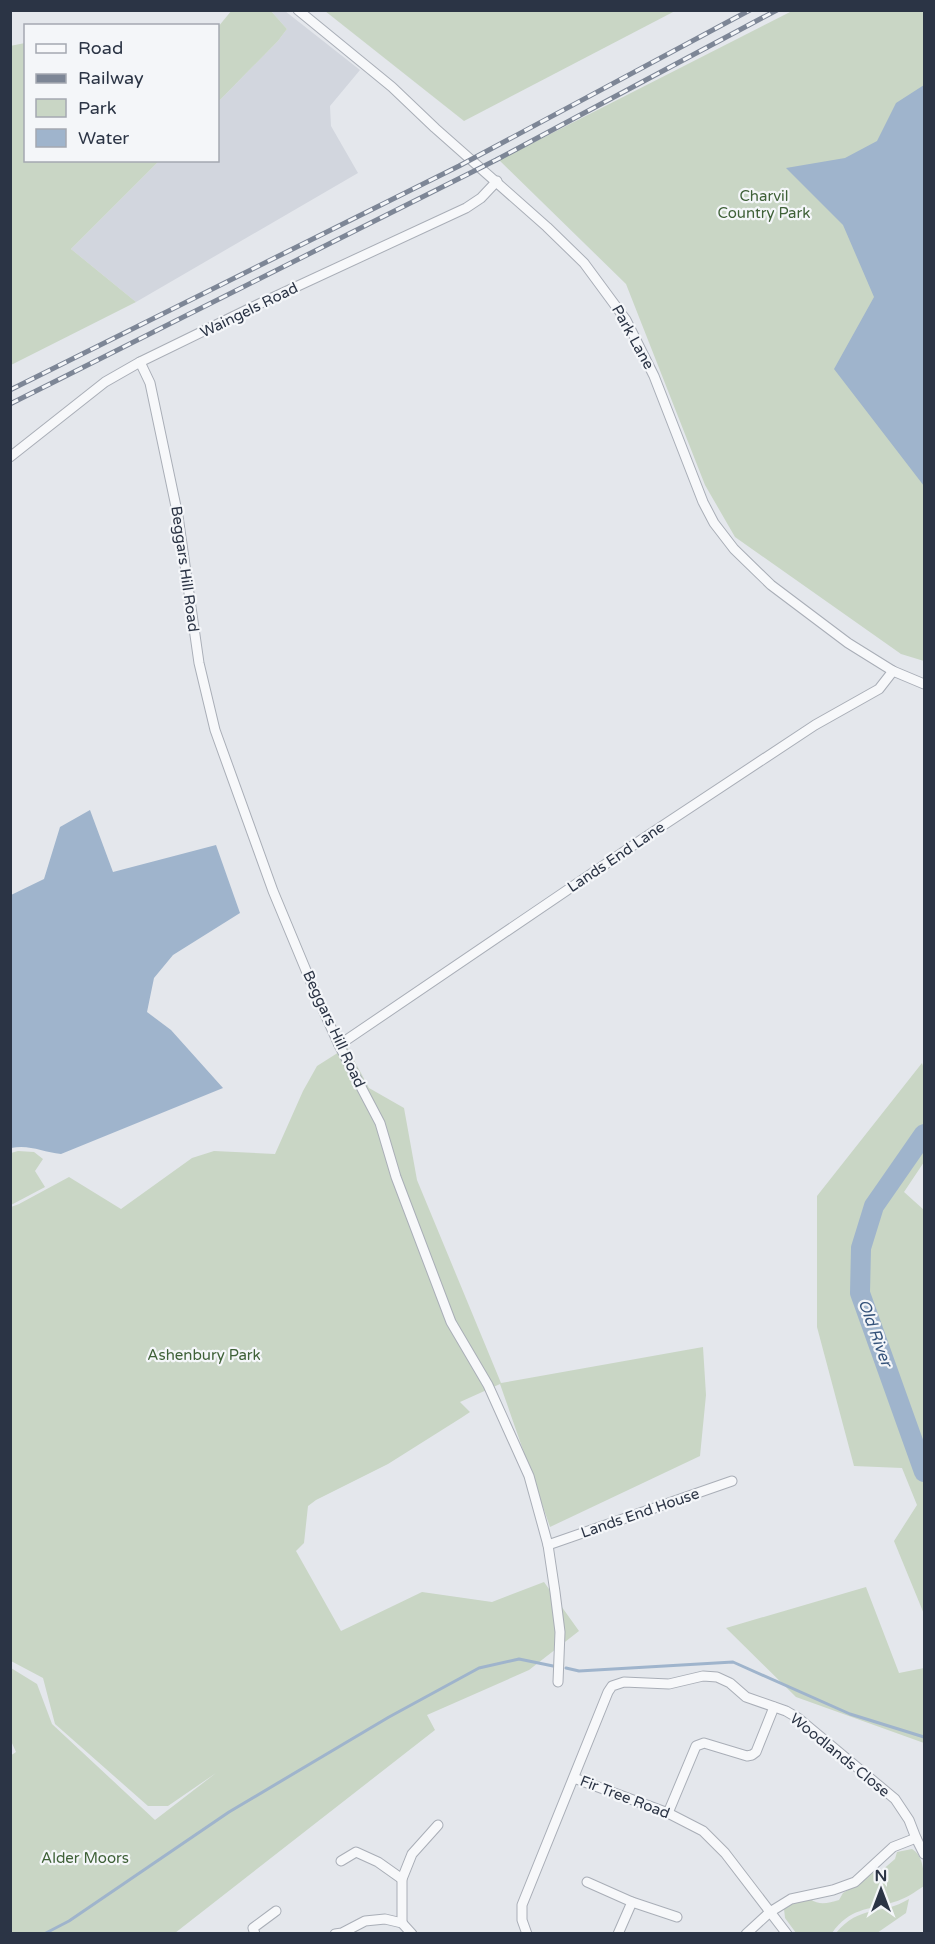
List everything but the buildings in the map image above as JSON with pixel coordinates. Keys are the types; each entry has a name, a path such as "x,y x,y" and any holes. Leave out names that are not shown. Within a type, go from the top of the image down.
{"street":[{"name":"Park Lane","path":"298,10 392,87 584,263 626,320 654,376 703,502 714,523 734,549 771,585 810,615 892,671 924,684"},
{"name":"Waingels Road","path":"10,457 105,382 140,362 466,208 481,198 497,181"},
{"name":"Beggars Hill Road","path":"140,362 150,383 178,516 200,663 215,730 273,891 339,1045 381,1123 400,1187 451,1322 488,1385 529,1476 548,1545 560,1632 558,1682"},
{"name":"Lands End Lane","path":"339,1045 815,725 879,689 892,671"},
{"name":"Lands End House","path":"548,1545 732,1481"},
{"name":"Fir Tree Road","path":"774,1707 746,1697 730,1683 717,1677 703,1676 669,1683 618,1683 612,1686 605,1699 574,1778 697,1826 712,1839 787,1934"},
{"path":"668,1813 696,1746 704,1743 747,1756 752,1755 756,1752 774,1707"},
{"name":"Woodlands Close","path":"774,1707 798,1718 895,1799 909,1820 924,1854"},
{"path":"527,1934 522,1920 522,1905 574,1778"},
{"path":"402,1923 402,1879 412,1854 438,1825"},
{"path":"746,1934 770,1912 791,1899 834,1890 855,1882 894,1847 916,1838"},
{"path":"341,1861 356,1852 378,1862 402,1879"},
{"path":"587,1882 632,1902 677,1917"},
{"path":"618,1934 632,1902"},
{"path":"244,1922 254,1931 276,1911"},
{"path":"335,1934 342,1933 365,1921 385,1919 402,1923 412,1934"}],"shaded area":[{"path":"271,11 285,11 360,70 330,106 331,126 358,173 136,302 71,249 158,162 219,162 219,101 287,29"}],"green space":[{"path":"232,10 271,11 287,29 219,101 219,26"},
{"path":"325,11 675,11 464,121"},
{"name":"Charvil Country Park","path":"792,11 924,11 924,661 901,654 735,537 705,485 626,284 499,160"},
{"path":"24,43 24,162 158,162 71,249 136,302 11,365 10,46"},
{"path":"347,1047 369,1088 404,1108 417,1180 501,1383 703,1347 706,1395 700,1456 550,1527 500,1384 460,1402 470,1412 461,1418 388,1464 316,1500 308,1506 304,1543 296,1551 341,1631 422,1592 492,1602 544,1582 579,1631 529,1670 427,1715 435,1730 175,1933 11,1933 10,1756 16,1752 11,1741 11,1668 37,1684 52,1724 155,1820 216,1773 168,1806 148,1806 55,1724 43,1678 11,1661 11,1207 69,1177 121,1209 192,1158 214,1151 275,1154 303,1091 317,1066"},
{"path":"922,1063 924,1069 924,1162 904,1192 924,1210 924,1614 894,1541 917,1505 902,1468 854,1466 817,1327 817,1196"},
{"path":"34,1152 43,1159 35,1171 45,1187 11,1205 11,1153"},
{"path":"866,1587 899,1673 924,1668 924,1743 796,1697 726,1628"},
{"path":"912,1849 921,1861 924,1886 906,1897 852,1914 832,1933 796,1933 785,1918 784,1909 796,1902 810,1899 817,1903 839,1900 843,1893 872,1873 880,1872 895,1859 897,1852"},
{"path":"909,1899 906,1913 877,1933 836,1933 845,1924 862,1914"}],"water":[{"name":"Charvil Country Park","path":"924,85 924,486 834,369 874,297 843,225 786,168 845,158 877,141 896,103"},
{"path":"90,810 113,872 216,845 240,913 173,955 154,978 147,1012 171,1030 223,1088 61,1154 30,1148 11,1148 11,895 44,879 60,827"}],"waterway":[{"name":"Old River","path":"924,1134 874,1206 861,1248 860,1293 924,1472"},
{"path":"44,1934 69,1921 229,1812 389,1717 479,1668 519,1659 553,1666"},
{"path":"566,1668 579,1671 733,1662 850,1714 924,1737"}],"railway":[{"path":"10,390 459,166 750,10"},
{"path":"10,404 496,160 777,10"}],"park label":[{"name":"Ashenbury Park","path":"204,1355"},
{"name":"Alder Moors","path":"85,1858"}]}
